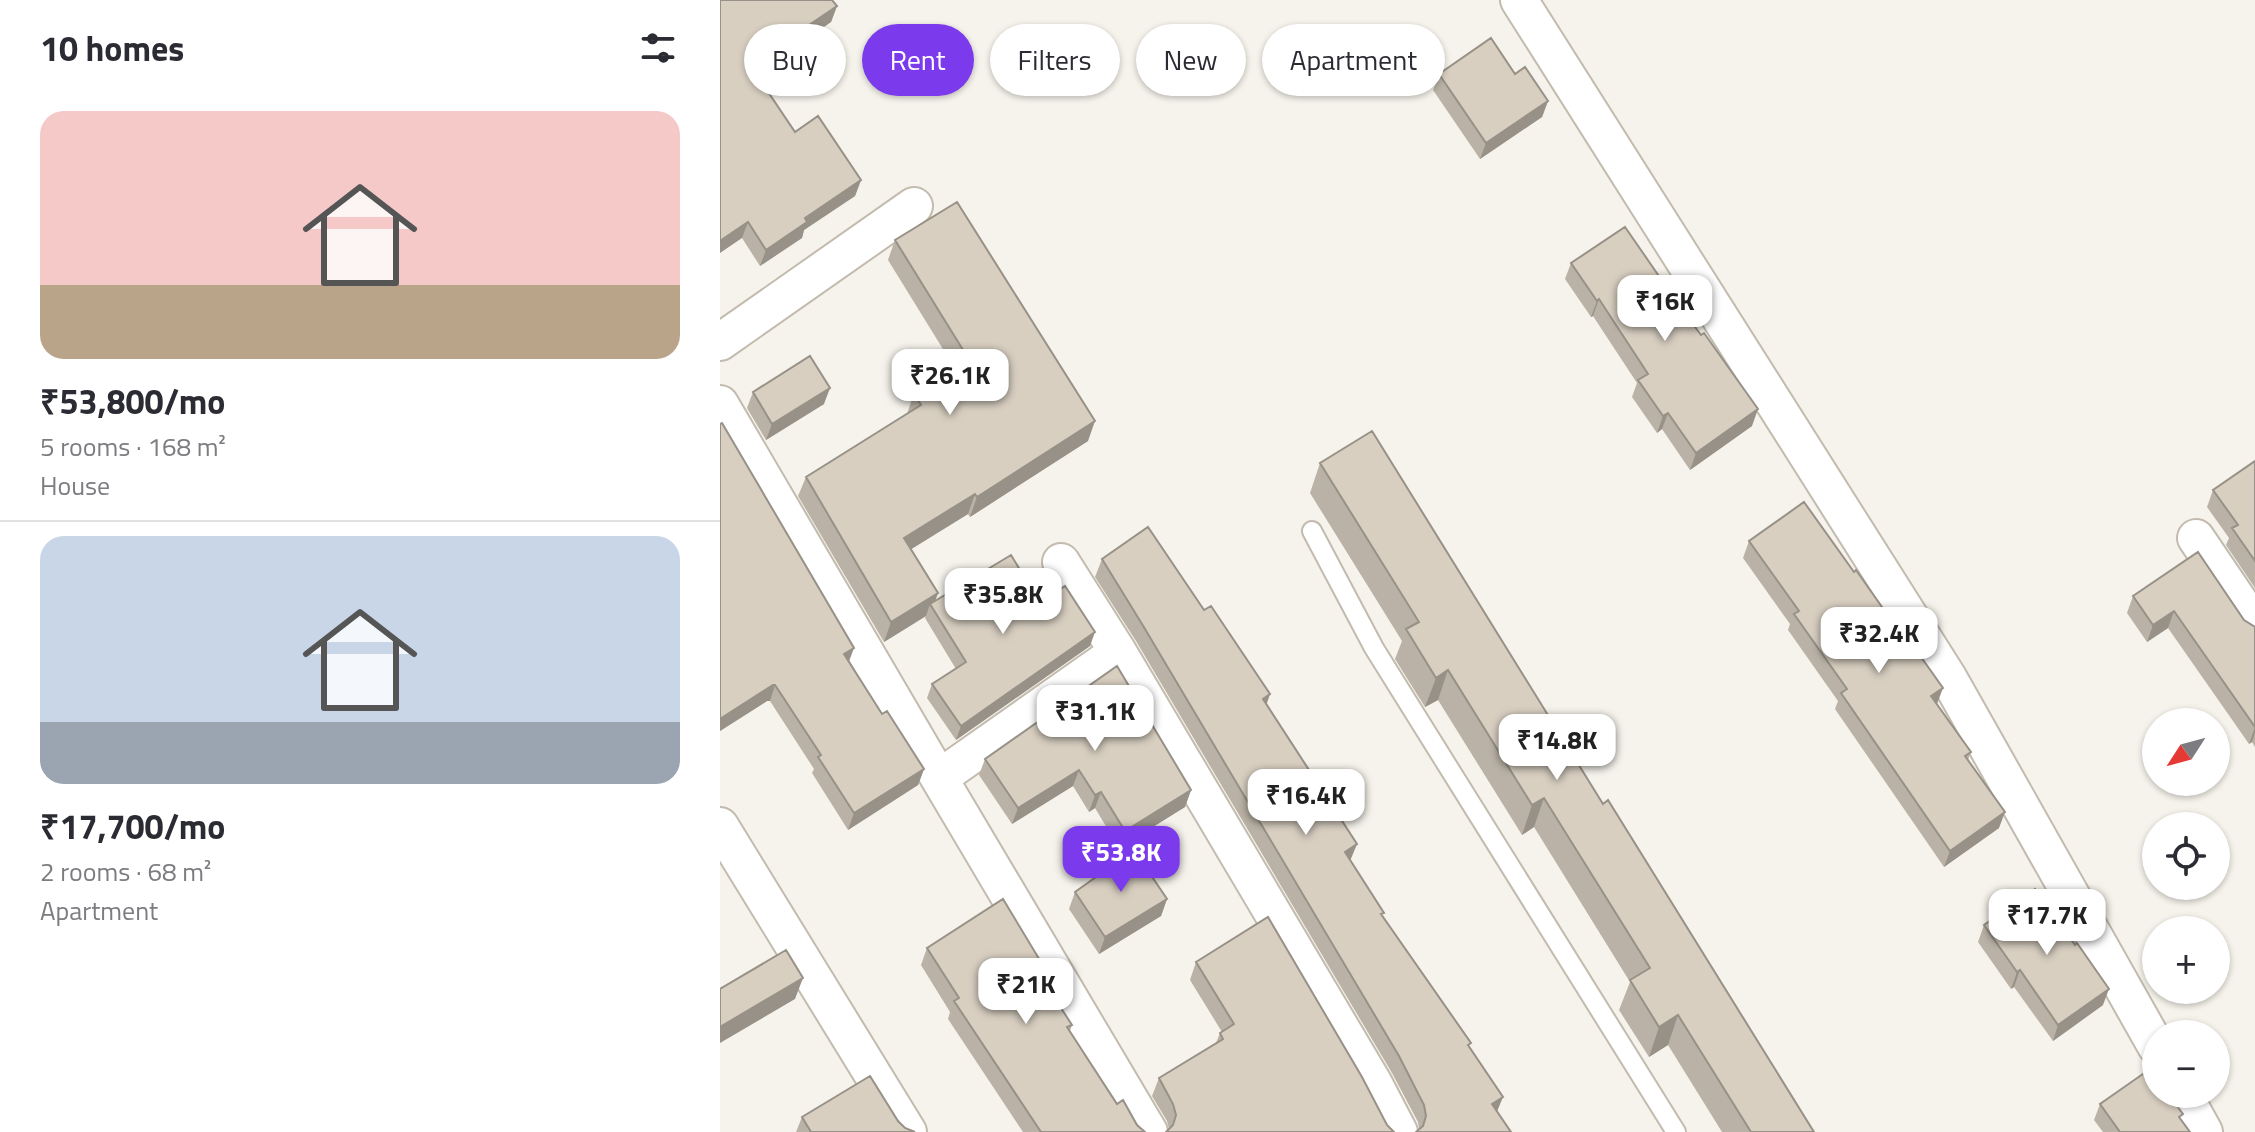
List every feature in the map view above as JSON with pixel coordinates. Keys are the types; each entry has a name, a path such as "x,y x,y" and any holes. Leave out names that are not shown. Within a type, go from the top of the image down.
{"street":[{"path":"1519,0 1949,679 2142,1021"},
{"path":"720,342 914,206"},
{"path":"720,404 1149,1132"},
{"path":"2196,538 2255,625"},
{"path":"1061,562 1118,652 1374,1084 1399,1132"},
{"path":"939,778 1118,652"},
{"path":"720,826 908,1132"},
{"path":"2191,1108 2204,1132"}],"lane":[{"path":"1312,531 1374,648 1676,1132"}],"building":[{"path":"720,0 832,0 837,6 810,24 744,24 744,96 771,96 795,132 818,116 861,180 805,218 807,222 766,250 748,222 720,241"},
{"path":"1491,38 1515,74 1525,67 1548,101 1486,143 1445,83 1445,70"},
{"path":"957,202 1095,421 977,497 975,494 904,538 938,593 891,622 806,477 921,405 914,393 968,358 895,240"},
{"path":"1625,227 1681,308 1701,335 1704,333 1758,409 1696,453 1668,413 1663,416 1638,380 1648,374 1599,299 1597,301 1571,263"},
{"path":"810,356 830,388 772,424 753,392"},
{"path":"722,423 854,648 844,654 882,714 887,711 924,769 854,813 775,685 720,719"},
{"path":"1372,431 1603,804 1608,800 1814,1132 1751,1132 1678,1015 1659,1027 1630,980 1650,968 1544,798 1532,805 1448,670 1436,678 1406,629 1419,622 1320,463"},
{"path":"2255,461 2255,561 2232,528 2238,525 2213,490"},
{"path":"1804,502 1943,688 1931,696 1971,752 1965,756 2005,812 1950,851 1841,693 1847,689 1794,614 1799,611 1749,541"},
{"path":"1148,527 1204,610 1211,606 1270,694 1263,699 1357,844 1345,852 1384,913 1381,914 1471,1043 1468,1045 1503,1097 1492,1104 1511,1132 1416,1132 1423,1126 1426,1116 1424,1105 1399,1056 1102,559"},
{"path":"2198,552 2244,620 2255,627 2255,727 2174,611 2153,625 2133,596"},
{"path":"1011,555 1040,603 1065,586 1095,632 961,726 932,684 966,662 930,604"},
{"path":"1117,666 1191,790 1125,831 1101,792 1095,795 1079,770 1018,808 985,759"},
{"path":"1134,850 1167,899 1105,937 1075,892"},
{"path":"2035,889 2109,989 2058,1025 1984,925"},
{"path":"1003,899 1056,987 1050,991 1072,1025 1067,1027 1117,1104 1123,1100 1137,1125 1145,1132 1041,1132 954,1001 959,998 927,948"},
{"path":"1268,917 1387,1125 1394,1132 1166,1132 1173,1125 1176,1115 1159,1078 1223,1039 1220,1033 1234,1024 1196,962"},
{"path":"786,950 803,978 720,1027 720,989"},
{"path":"2142,1075 2142,1108 2178,1108 2183,1114 2179,1117 2190,1132 2120,1132 2100,1104"},
{"path":"870,1076 898,1121 915,1132 811,1132 802,1117"}]}
